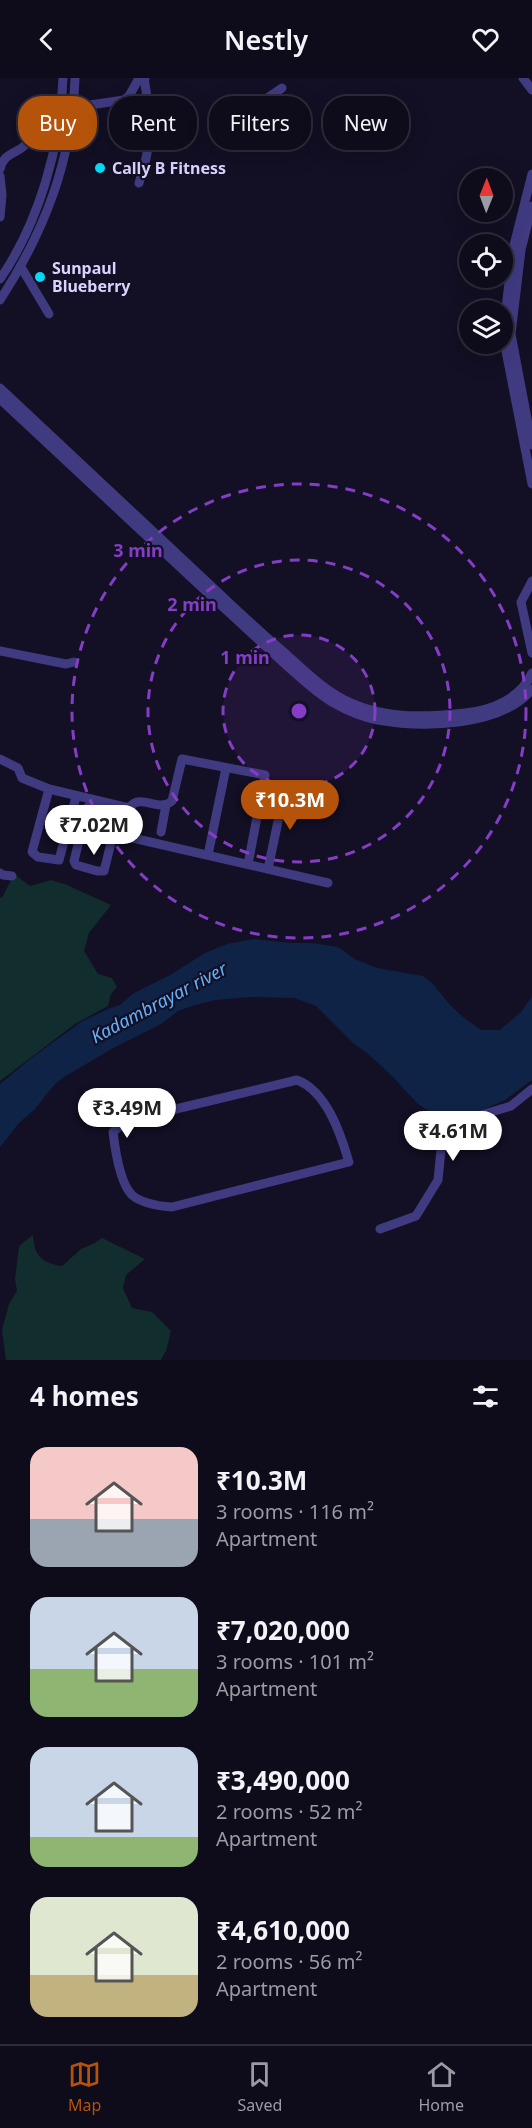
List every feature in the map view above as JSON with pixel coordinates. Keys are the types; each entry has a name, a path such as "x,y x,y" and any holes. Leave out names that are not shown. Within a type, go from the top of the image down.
{"street":[{"path":"63,78 63,96"},
{"path":"74,96 75,78"},
{"path":"97,104 123,100 129,96 138,80 145,78 151,140 140,183"},
{"path":"274,96 283,91 275,78"},
{"path":"523,78 532,90"},
{"path":"0,169 1,163 8,155 19,150"},
{"path":"0,279 15,257 37,206 54,150"},
{"path":"0,300 38,234 59,178 65,150"},
{"path":"532,174 513,249 504,334 532,484"},
{"path":"0,176 2,195 0,217"},
{"path":"532,206 521,250 511,334 532,446"},
{"path":"21,267 49,314"},
{"path":"0,388 261,632 317,682 344,700 371,710 394,714 466,713 507,700 522,689 532,673"},
{"path":"0,399 248,631 313,688 341,706 379,720 407,723 452,722 476,719 501,711 519,701 532,688"},
{"path":"532,581 522,602 532,653"},
{"path":"0,651 66,664 74,662"},
{"path":"0,759 18,768 22,778 49,789 123,809"},
{"path":"123,809 90,805 87,808 74,861 76,865 104,871 123,809 140,801 166,805 172,801 182,759 265,775 249,859"},
{"path":"209,849 226,768"},
{"path":"268,869 285,788"},
{"path":"49,789 32,852 38,857 59,860 76,797"},
{"path":"160,832 166,805"},
{"path":"123,809 124,837 328,883"},
{"path":"0,873 12,876"},
{"path":"297,1080 308,1084 317,1094 339,1128 349,1160 172,1206 153,1205 133,1195 126,1186 112,1132 119,1126 180,1108 297,1080"},
{"path":"380,1229 416,1216 438,1180 442,1140 468,1119 511,1106 532,1089"}],"green space":[{"path":"14,874 30,886 51,880 111,905 89,933 84,951 98,974 112,978 117,987 111,994 108,1006 75,1024 0,1081 0,897 2,898"},
{"path":"33,1235 37,1253 44,1260 55,1265 62,1266 81,1249 102,1238 145,1259 126,1275 123,1288 132,1308 152,1312 171,1331 162,1360 6,1360 2,1330 9,1304 17,1291 15,1279 19,1246"}],"water":[{"name":"Kadambrayar river","path":"253,939 338,947 355,959 377,968 423,976 434,985 450,1005 481,1030 500,1030 522,1011 532,996 532,1080 505,1100 449,1125 418,1104 390,1074 353,1043 316,1006 294,998 250,997 216,1000 178,1011 161,1024 115,1047 64,1077 19,1123 0,1147 0,1084 30,1059 81,1022 120,1005 134,993 172,974 203,954 227,944"}],"place":[{"name":"Cally B Fitness","path":"100,168"},
{"name":"Sunpaul Blueberry","path":"40,277"}]}
